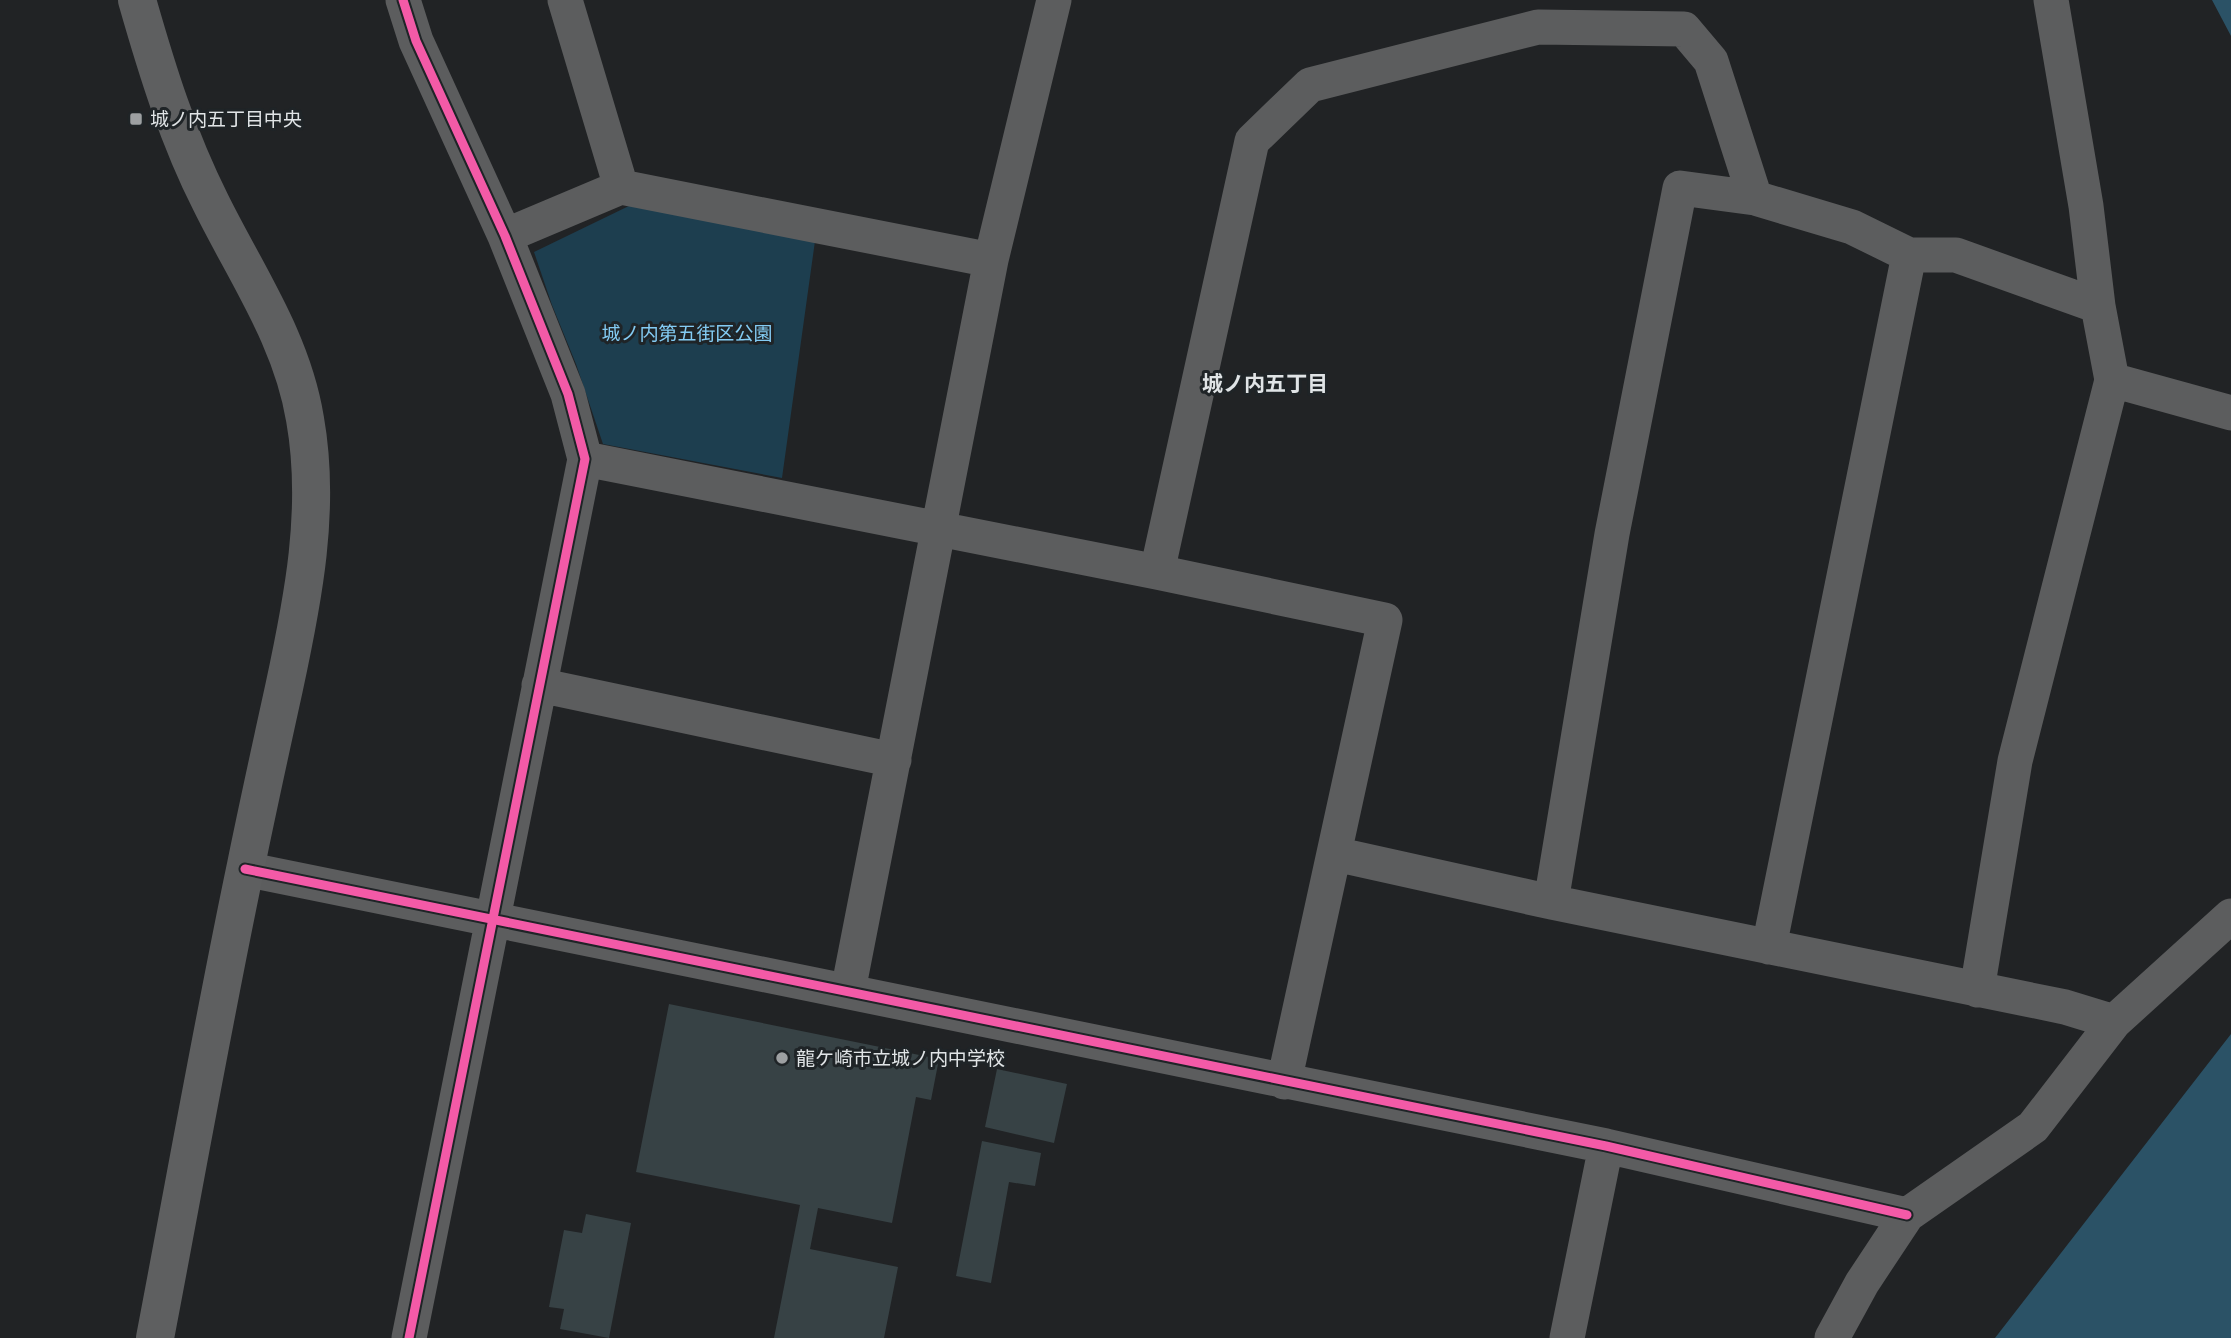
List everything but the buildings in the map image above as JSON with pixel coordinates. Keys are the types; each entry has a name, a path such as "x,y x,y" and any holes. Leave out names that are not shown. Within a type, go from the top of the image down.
{"street":[{"path":"137,0 160,79 183,141 211,203 287,349 305,417 312,476 310,544 301,609 245,869 155,1338"},
{"path":"403,0 416,41 505,236 568,394 584,459 409,1338"},
{"path":"565,0 621,187"},
{"path":"848,991 991,260 1054,0"},
{"path":"1977,990 2015,761 2112,380 2051,0"},
{"path":"1157,572 1252,141 1310,85 1538,27 1684,29 1711,61 1755,198"},
{"path":"505,236 621,187 991,260"},
{"path":"1550,902 1612,534 1680,188 1755,198 1852,227 1909,255 1956,255 2098,306"},
{"path":"1769,947 1909,255"},
{"path":"2112,380 2231,413"},
{"path":"584,459 1157,572 1385,620 1284,1082"},
{"path":"539,685 894,760"},
{"path":"1335,854 1550,902 2064,1007 2114,1022"},
{"path":"245,869 1606,1146 1908,1214"},
{"path":"1832,1338 1862,1283 1908,1214 2033,1128 2114,1022 2231,916"},
{"path":"1567,1338 1606,1146"}],"green space":[{"name":"城ノ内第五街区公園","path":"633,204 815,241 782,478 603,444 534,252"}],"shaded area":[{"path":"2212,0 2231,0 2231,36"},
{"path":"2231,1034 2231,1338 1995,1338"}],"cycle path":[{"path":"403,0 416,41 505,236 568,394 585,459 409,1338"},
{"path":"245,869 1606,1146 1907,1215"}],"place":[{"name":"城ノ内五丁目中央","path":"136,119"},
{"name":"龍ケ崎市立城ノ内中学校","path":"782,1058"}],"district":[{"name":"城ノ内五丁目","path":"1265,384"}]}
